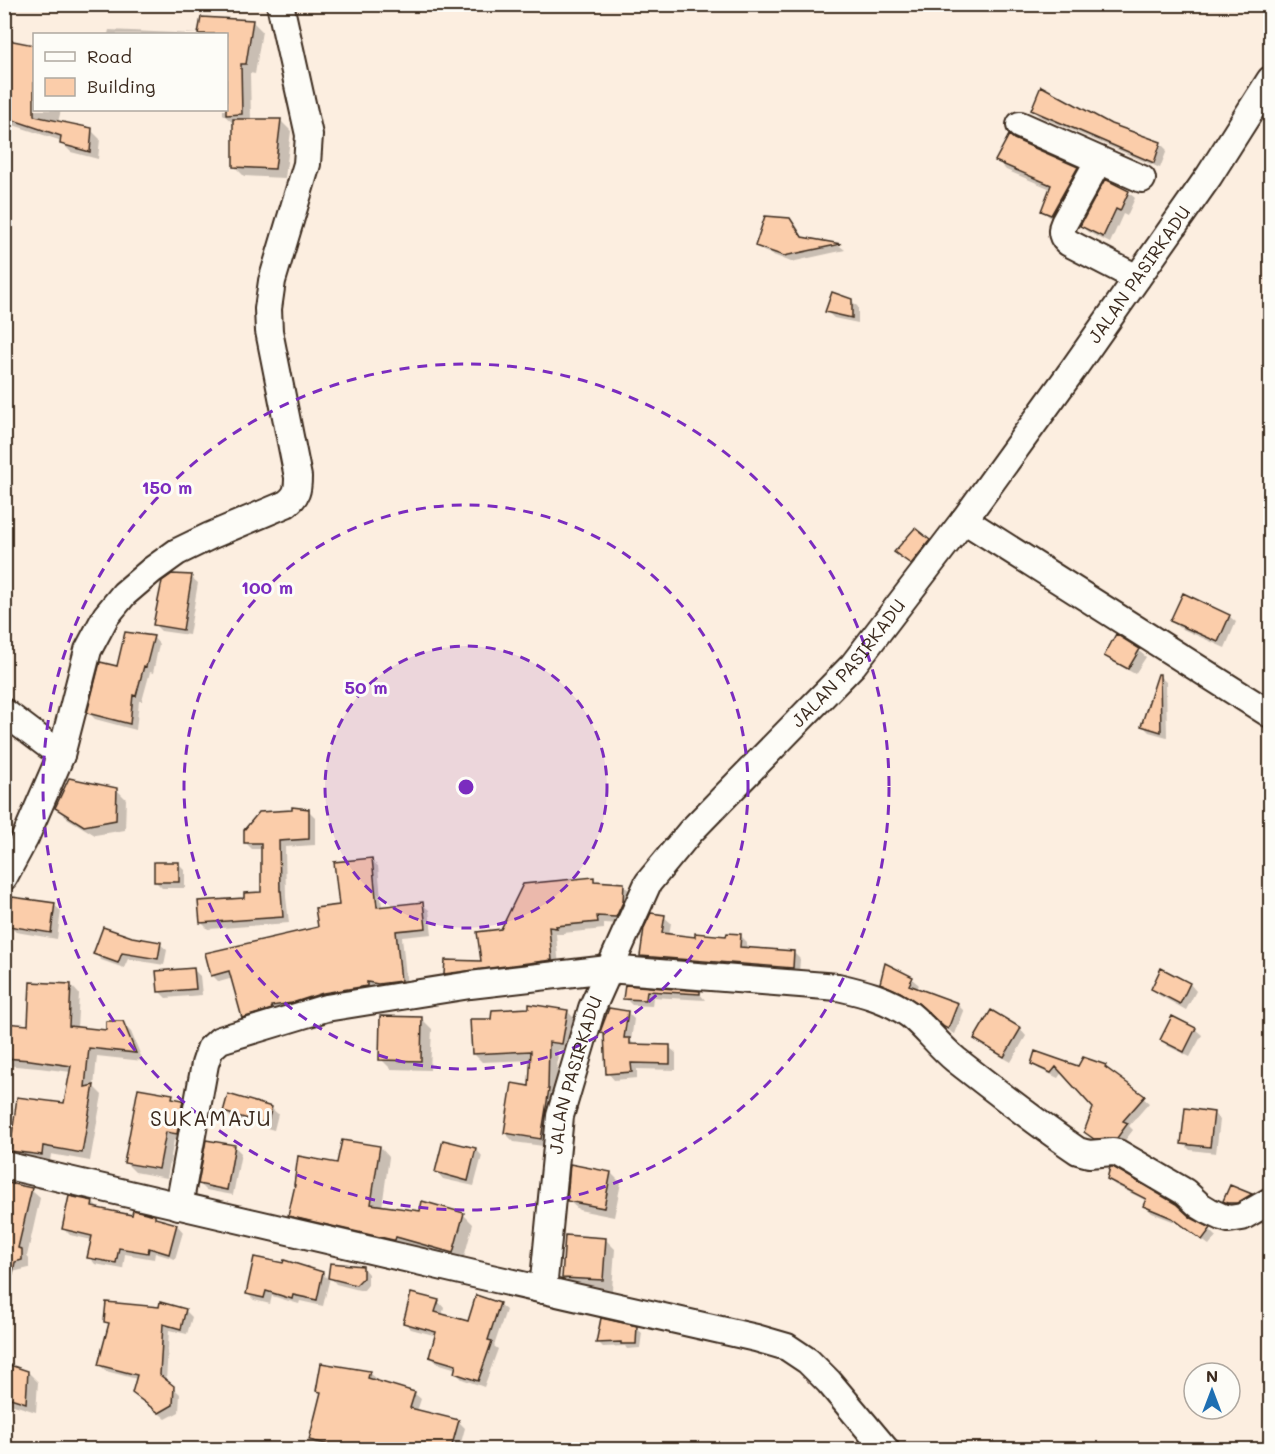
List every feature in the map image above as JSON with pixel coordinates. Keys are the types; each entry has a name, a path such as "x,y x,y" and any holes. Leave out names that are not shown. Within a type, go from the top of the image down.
{"street":[{"path":"4,877 25,838 61,755 88,650 106,616 124,594 177,552 286,504 294,498 298,488 298,477 269,331 268,309 272,281 307,164 309,135 280,4"},
{"name":"JALAN PASIRKADU","path":"543,1290 560,1116 592,1008 648,883 690,832 854,665 964,520 1137,278 1209,176 1270,80"},
{"path":"1020,125 1142,179"},
{"path":"1099,160 1061,232 1069,243 1137,278"},
{"path":"964,520 1270,714"},
{"path":"4,712 61,755"},
{"path":"179,1206 205,1064 210,1049 220,1040 326,1008 470,985 609,969 838,987 885,1000 910,1016 950,1055 1078,1151 1089,1154 1118,1153 1185,1191 1199,1205 1222,1217 1237,1219 1270,1201"},
{"path":"4,1165 787,1347 808,1361 829,1382 886,1449"}],"building":[{"path":"201,17 253,20 246,64 241,64 242,114 226,115 228,111 228,33 198,33"},
{"path":"8,40 33,45 34,116 92,128 90,152 60,144 61,136 4,117 4,60"},
{"path":"1041,86 1111,124 1161,142 1154,163 1031,110"},
{"path":"233,119 281,119 275,169 233,167"},
{"path":"1009,135 1078,167 1051,215 1041,211 1051,185 995,161"},
{"path":"1105,179 1129,191 1120,211 1116,209 1103,237 1080,226"},
{"path":"765,216 790,218 802,237 841,244 784,256 755,246"},
{"path":"832,292 852,299 852,318 825,312"},
{"path":"915,528 930,540 911,564 894,552"},
{"path":"172,574 192,575 183,630 153,625 162,581"},
{"path":"1183,593 1230,615 1218,642 1170,621"},
{"path":"125,632 154,636 136,696 133,695 130,724 87,713 100,662 117,666"},
{"path":"1116,634 1140,649 1128,669 1104,656"},
{"path":"1158,674 1160,674 1161,732 1141,726"},
{"path":"69,778 117,788 116,820 84,826 55,808"},
{"path":"292,807 309,809 309,839 279,841 283,917 200,923 198,901 244,898 244,893 261,892 261,843 244,843 244,830 259,812 292,810"},
{"path":"372,858 377,907 423,902 426,928 396,931 401,981 378,984 367,982 367,986 323,993 292,1003 271,1006 272,1009 242,1018 229,971 211,976 205,953 318,927 315,908 339,905 334,862"},
{"path":"154,862 179,862 179,882 154,882"},
{"path":"594,877 594,881 624,883 623,902 616,917 597,916 598,922 556,926 557,928 549,927 552,960 444,974 445,960 481,961 477,932 501,929 523,884"},
{"path":"12,897 55,903 51,933 8,926"},
{"path":"651,913 665,915 662,933 695,937 695,933 726,936 727,933 741,934 740,947 794,951 793,968 640,956 644,928"},
{"path":"103,927 132,937 161,942 158,959 122,953 118,963 93,954"},
{"path":"885,963 913,977 909,985 958,1003 948,1029 918,1003 880,983"},
{"path":"194,968 196,989 158,992 156,971"},
{"path":"1161,968 1190,983 1180,1004 1151,989"},
{"path":"30,982 71,984 69,1026 106,1030 106,1021 123,1021 136,1053 89,1048 85,1087 94,1085 82,1153 43,1146 42,1155 10,1151 17,1097 64,1103 71,1066 4,1058 4,1023 28,1025"},
{"path":"625,985 700,991 700,994 647,991 646,1000 623,999"},
{"path":"529,1004 568,1010 562,1044 549,1042 549,1089 541,1139 504,1133 512,1083 529,1086 531,1051 472,1054 470,1019 491,1019 492,1010 529,1008"},
{"path":"609,1008 628,1011 624,1038 630,1038 630,1044 670,1045 670,1064 631,1063 632,1072 606,1074 604,1033 600,1032"},
{"path":"991,1010 1021,1028 1004,1057 974,1039"},
{"path":"380,1016 422,1017 421,1061 379,1060"},
{"path":"1172,1016 1196,1028 1184,1052 1160,1040"},
{"path":"1035,1051 1078,1066 1083,1057 1106,1065 1105,1067 1145,1096 1123,1121 1128,1123 1117,1138 1094,1139 1084,1132 1093,1108 1056,1067 1051,1073 1031,1064"},
{"path":"138,1088 173,1094 172,1098 183,1100 177,1134 166,1132 159,1169 124,1163"},
{"path":"228,1094 272,1107 267,1124 223,1112"},
{"path":"1185,1108 1214,1112 1210,1147 1181,1144"},
{"path":"206,1140 235,1145 227,1190 198,1184"},
{"path":"342,1140 380,1146 371,1204 420,1211 422,1201 464,1213 453,1253 396,1237 393,1240 288,1216 295,1185 298,1156 337,1163"},
{"path":"443,1140 476,1148 468,1181 435,1172"},
{"path":"570,1164 611,1172 604,1208 567,1201"},
{"path":"1110,1167 1176,1204 1191,1218 1211,1228 1202,1240 1172,1218 1143,1206 1146,1199 1107,1179"},
{"path":"4,1182 32,1188 18,1248 22,1249 22,1260 15,1262 11,1282 4,1281"},
{"path":"1230,1185 1252,1194 1237,1203 1227,1203 1223,1201"},
{"path":"69,1196 93,1201 92,1207 132,1215 133,1210 155,1215 155,1218 177,1224 169,1254 149,1248 148,1253 119,1248 116,1263 87,1258 92,1236 62,1229"},
{"path":"565,1235 606,1238 603,1280 562,1278"},
{"path":"254,1257 283,1263 284,1260 323,1272 317,1300 293,1295 292,1299 266,1291 264,1298 246,1294"},
{"path":"330,1263 363,1266 363,1278 356,1285 328,1278"},
{"path":"411,1293 439,1300 435,1312 468,1321 476,1295 500,1303 488,1340 492,1341 478,1381 454,1373 456,1365 429,1357 436,1332 403,1323"},
{"path":"106,1302 159,1307 160,1302 186,1309 181,1329 163,1324 160,1375 174,1386 173,1405 159,1413 132,1393 137,1375 98,1365 109,1323 104,1322"},
{"path":"601,1318 637,1326 636,1344 596,1343"},
{"path":"4,1363 28,1371 26,1403 4,1396"},
{"path":"321,1363 370,1371 368,1378 415,1392 410,1408 459,1420 451,1449 347,1449 309,1440 321,1392 316,1391"}],"district":[{"name":"SUKAMAJU","path":"211,1119"}]}
